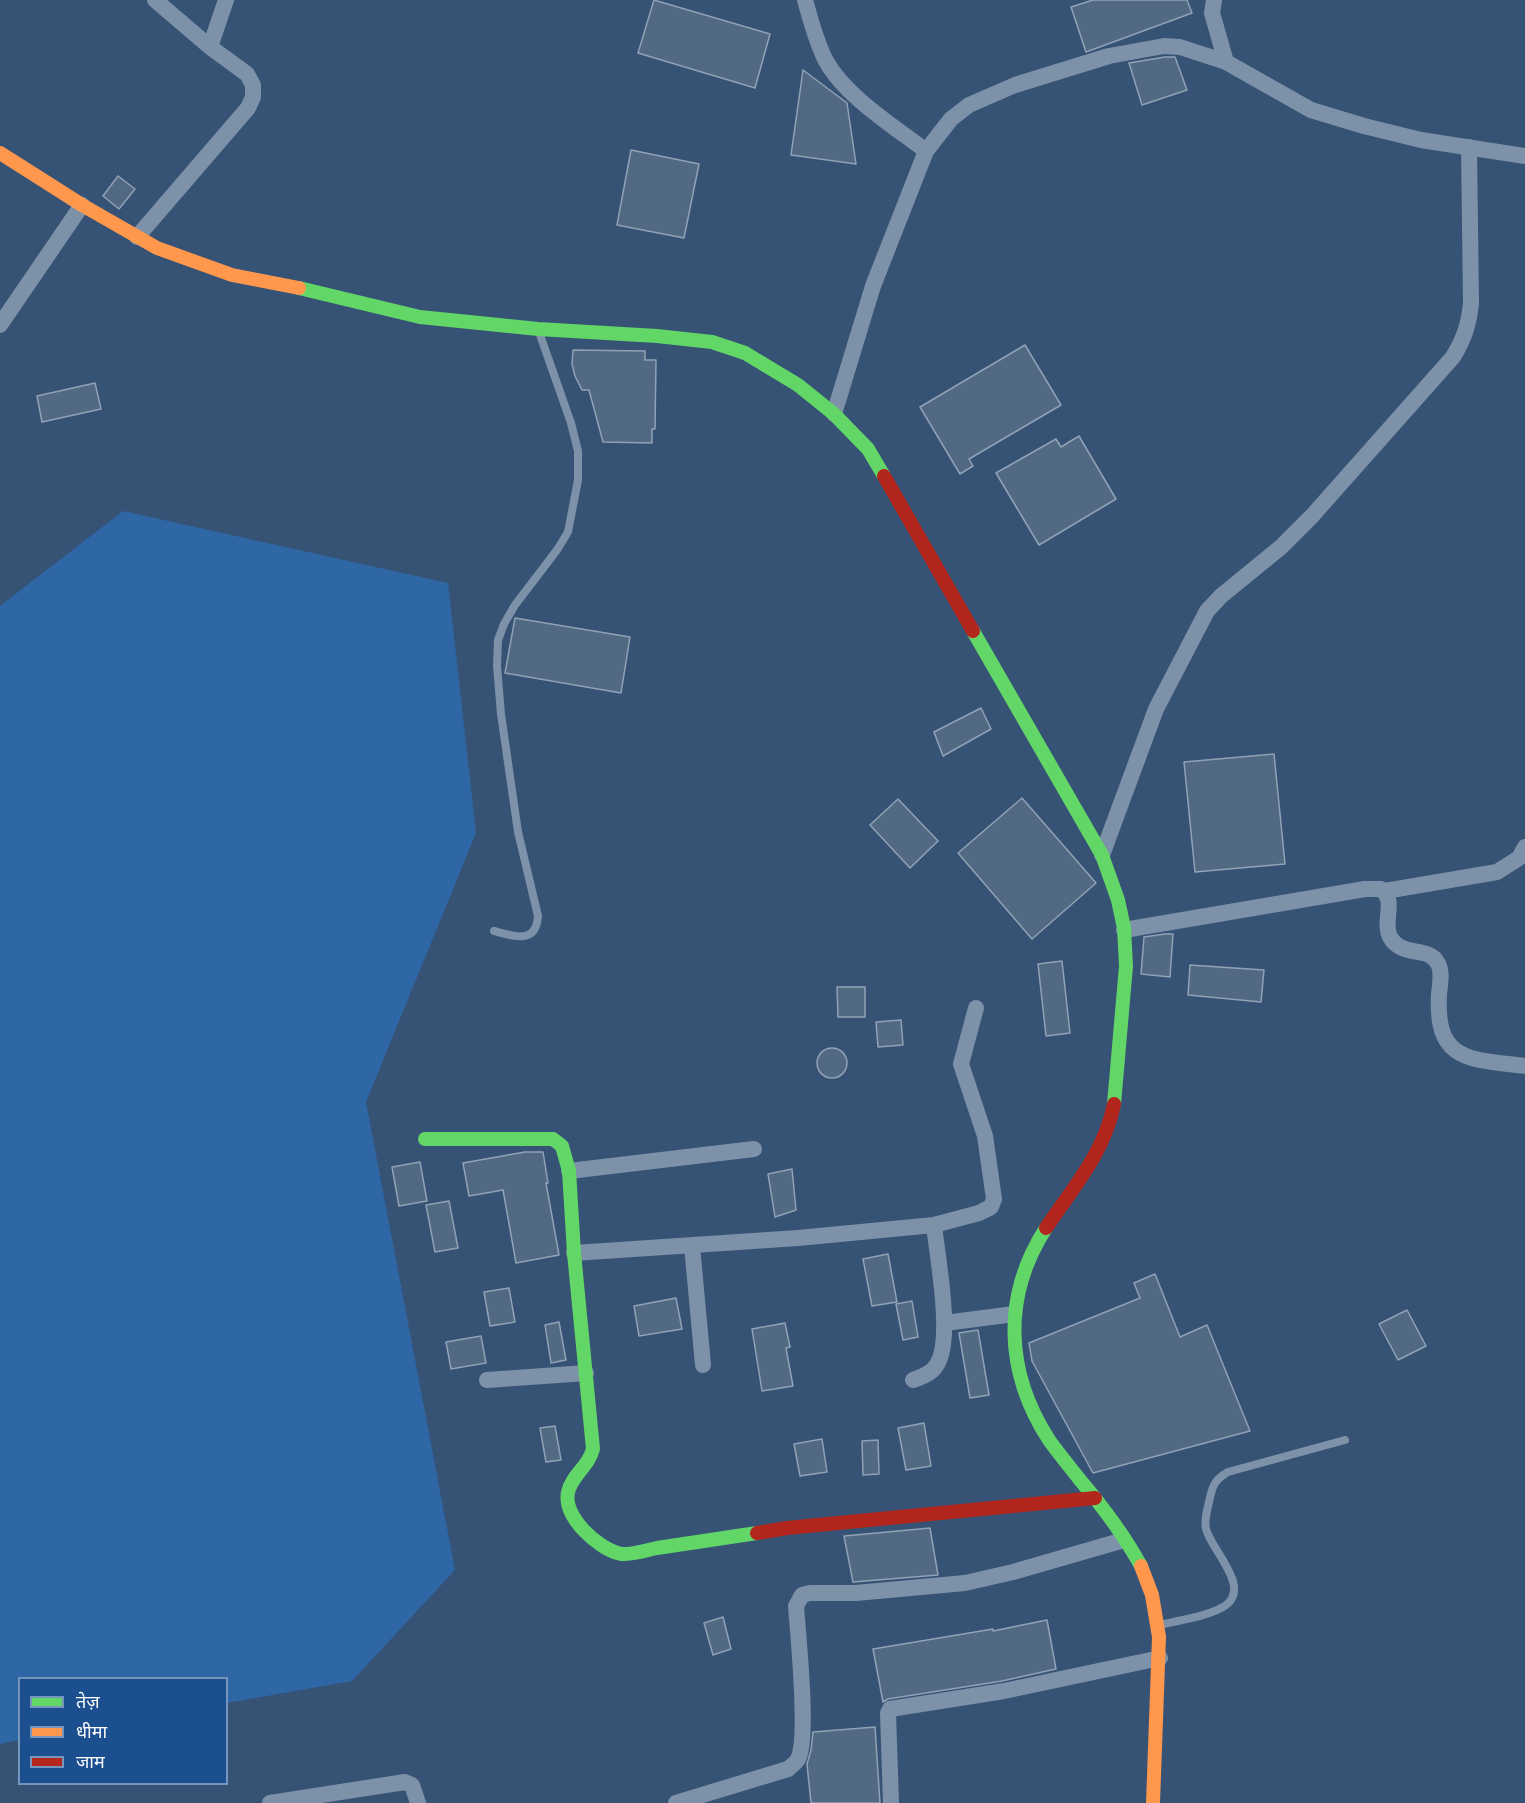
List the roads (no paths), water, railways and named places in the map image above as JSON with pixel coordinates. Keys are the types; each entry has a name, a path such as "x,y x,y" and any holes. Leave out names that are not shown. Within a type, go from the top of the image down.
{"street":[{"path":"137,237 248,108 253,97 253,85 247,74 210,47 155,0"},
{"path":"210,47 226,0"},
{"path":"805,0 818,43 840,82 926,151"},
{"path":"1214,0 1212,13 1226,62"},
{"path":"834,414 873,286 926,151 951,119 969,105 1015,85 1108,56 1164,46 1180,47 1226,62 1311,110 1385,132 1525,156"},
{"path":"1102,855 1156,709 1207,611 1281,547 1312,516 1453,357 1462,343 1470,322 1471,303 1468,147"},
{"path":"0,153 82,205 157,248 232,275 313,291 420,317 538,329 657,336 712,342 746,353 798,385 834,414 868,449 1102,855 1113,882 1124,930 1126,970 1119,1062 1110,1122 1094,1157 1029,1258 1018,1289 1014,1314 1015,1343 1020,1372 1029,1398 1047,1436 1125,1540 1147,1579 1155,1602 1159,1625 1160,1658 1156,1693 1153,1803"},
{"path":"0,325 82,205"},
{"path":"1124,930 1365,890 1382,889 1385,891 1497,872 1519,858 1525,847"},
{"path":"1385,891 1389,902 1388,928 1394,941 1403,949 1429,955 1439,964 1438,1015 1442,1035 1446,1042 1460,1053 1483,1061 1525,1066"},
{"path":"574,1253 798,1238 934,1225 979,1213 991,1207 994,1199 985,1136 961,1064 976,1008"},
{"path":"425,1139 554,1139 562,1146 569,1171 592,1454 572,1481 569,1507 573,1520 608,1550 622,1554 787,1528 1095,1498"},
{"path":"569,1171 754,1149"},
{"path":"913,1380 926,1375 936,1367 943,1349 945,1323 934,1225"},
{"path":"692,1246 703,1365"},
{"path":"945,1323 1014,1314"},
{"path":"487,1380 586,1373"},
{"path":"676,1803 788,1769 798,1758 802,1710 796,1606 802,1595 856,1593 965,1582 1013,1572 1125,1540"},
{"path":"891,1803 888,1715 890,1709 1004,1691 1160,1658"},
{"path":"270,1803 405,1782 412,1785 418,1803"}],"lane":[{"path":"494,931 519,937 528,935 538,926 538,916 513,801 501,714 497,666 498,640 515,605 568,532 578,480 578,451 571,423 538,329"},
{"path":"1159,1625 1215,1611 1231,1600 1232,1577 1209,1539 1206,1529 1205,1517 1212,1486 1216,1480 1228,1472 1345,1440"}]}
